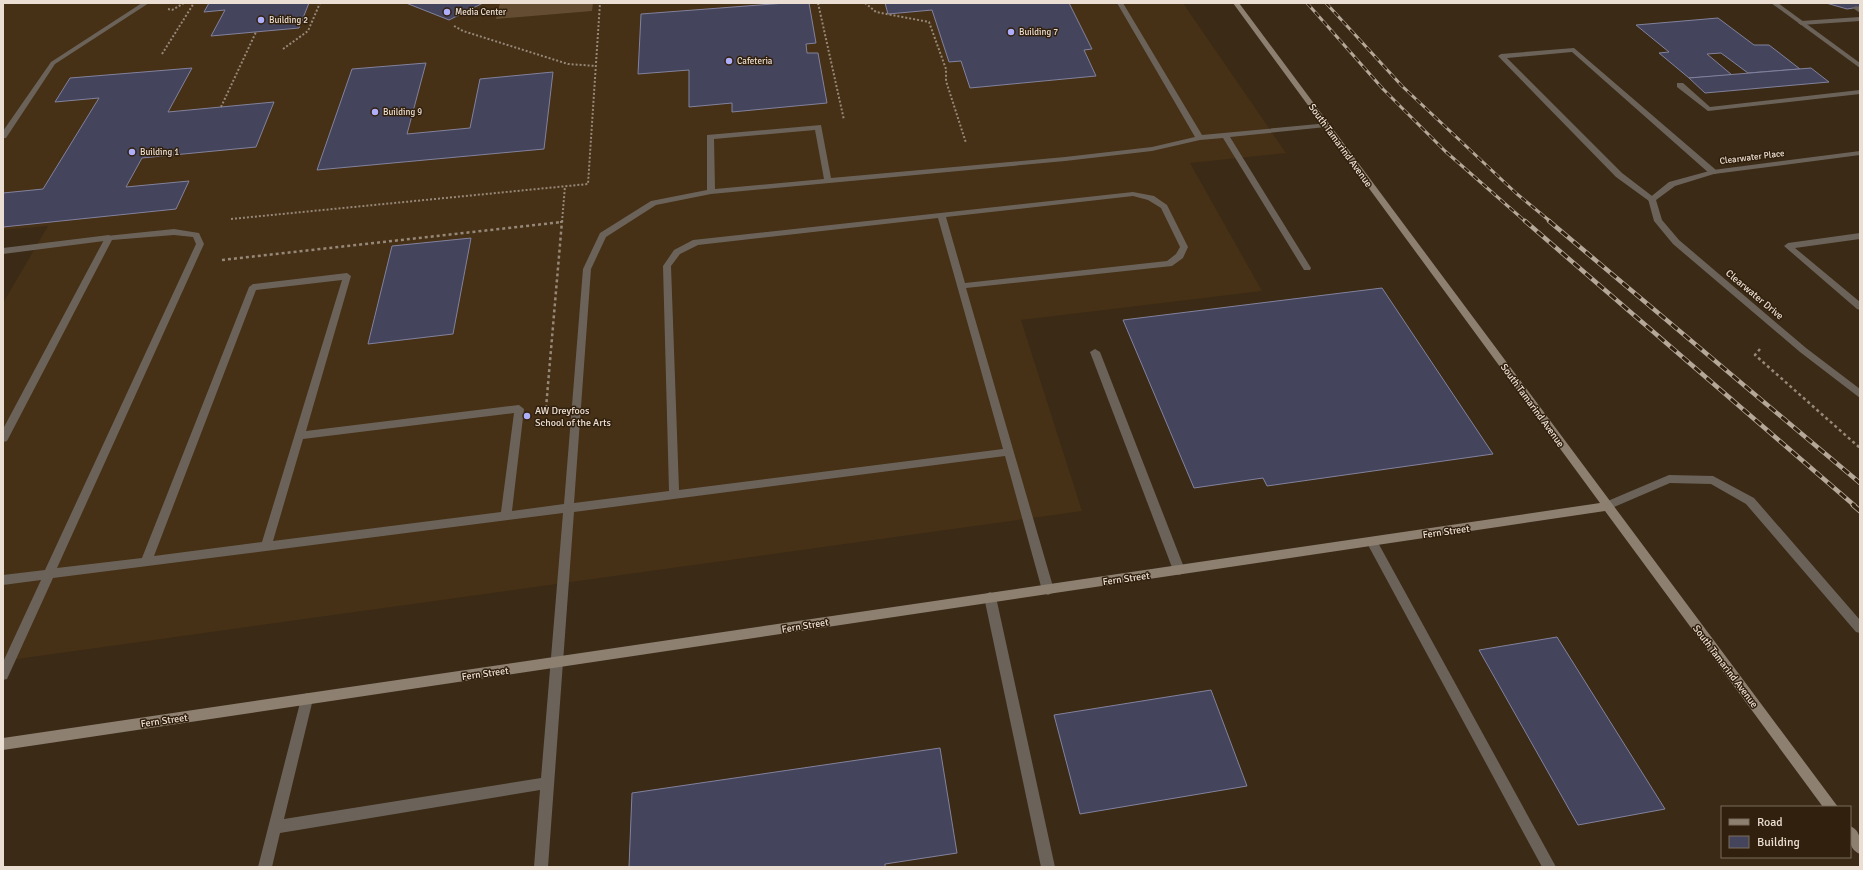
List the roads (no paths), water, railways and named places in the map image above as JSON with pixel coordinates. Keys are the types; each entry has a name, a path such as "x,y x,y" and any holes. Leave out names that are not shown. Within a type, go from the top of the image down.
{"street":[{"path":"3,136 53,64 146,3"},
{"path":"1120,3 1200,138"},
{"name":"South Tamarind Avenue","path":"1236,3 1829,806"},
{"path":"1774,3 1860,66"},
{"path":"1801,23 1860,19"},
{"path":"1652,199 1619,175 1501,56 1574,50 1713,172"},
{"path":"1680,85 1708,109 1860,92"},
{"path":"540,867 558,662 587,269 603,235 654,203 711,192 1152,149 1200,138 1326,125"},
{"path":"711,192 710,137 718,136 818,127 828,181"},
{"path":"1225,136 1307,268"},
{"name":"Clearwater Place","path":"1652,199 1672,184 1713,172 1860,153"},
{"path":"674,495 667,266 676,252 696,242 1133,194 1151,198 1164,207 1184,247 1180,256 1169,264 961,286"},
{"name":"Clearwater Drive","path":"1652,199 1658,221 1676,242 1803,350 1860,394"},
{"path":"942,215 1048,590"},
{"path":"3,675 200,244 196,235 174,232 7,250"},
{"path":"1860,236 1788,246 1860,307"},
{"path":"3,438 109,238"},
{"path":"146,562 253,287 347,276 266,547"},
{"path":"1095,352 1178,570"},
{"path":"299,436 518,409 506,516"},
{"path":"3,580 1009,452"},
{"path":"1607,506 1669,479 1713,480 1750,502 1860,628"},
{"name":"Fern Street","path":"3,744 1607,506"},
{"path":"1372,542 1548,867"},
{"path":"990,597 1048,867"},
{"path":"265,867 307,699"},
{"path":"275,827 547,782"},
{"path":"1851,834 1860,847"}],"railway":[{"path":"1307,3 1383,89 1445,151 1526,222"},
{"path":"1326,3 1402,86 1517,194 1551,222"},
{"path":"1525,221 1855,506"},
{"path":"1549,221 1860,483"},
{"path":"1853,505 1860,511"}],"place":[{"name":"Media Center","path":"447,12"},
{"name":"Building 2","path":"261,20"},
{"name":"Building 7","path":"1011,32"},
{"name":"Cafeteria","path":"729,61"},
{"name":"Building 9","path":"375,112"},
{"name":"Building 1","path":"132,152"},
{"name":"AW Dreyfoos School of the Arts","path":"527,416"}]}
